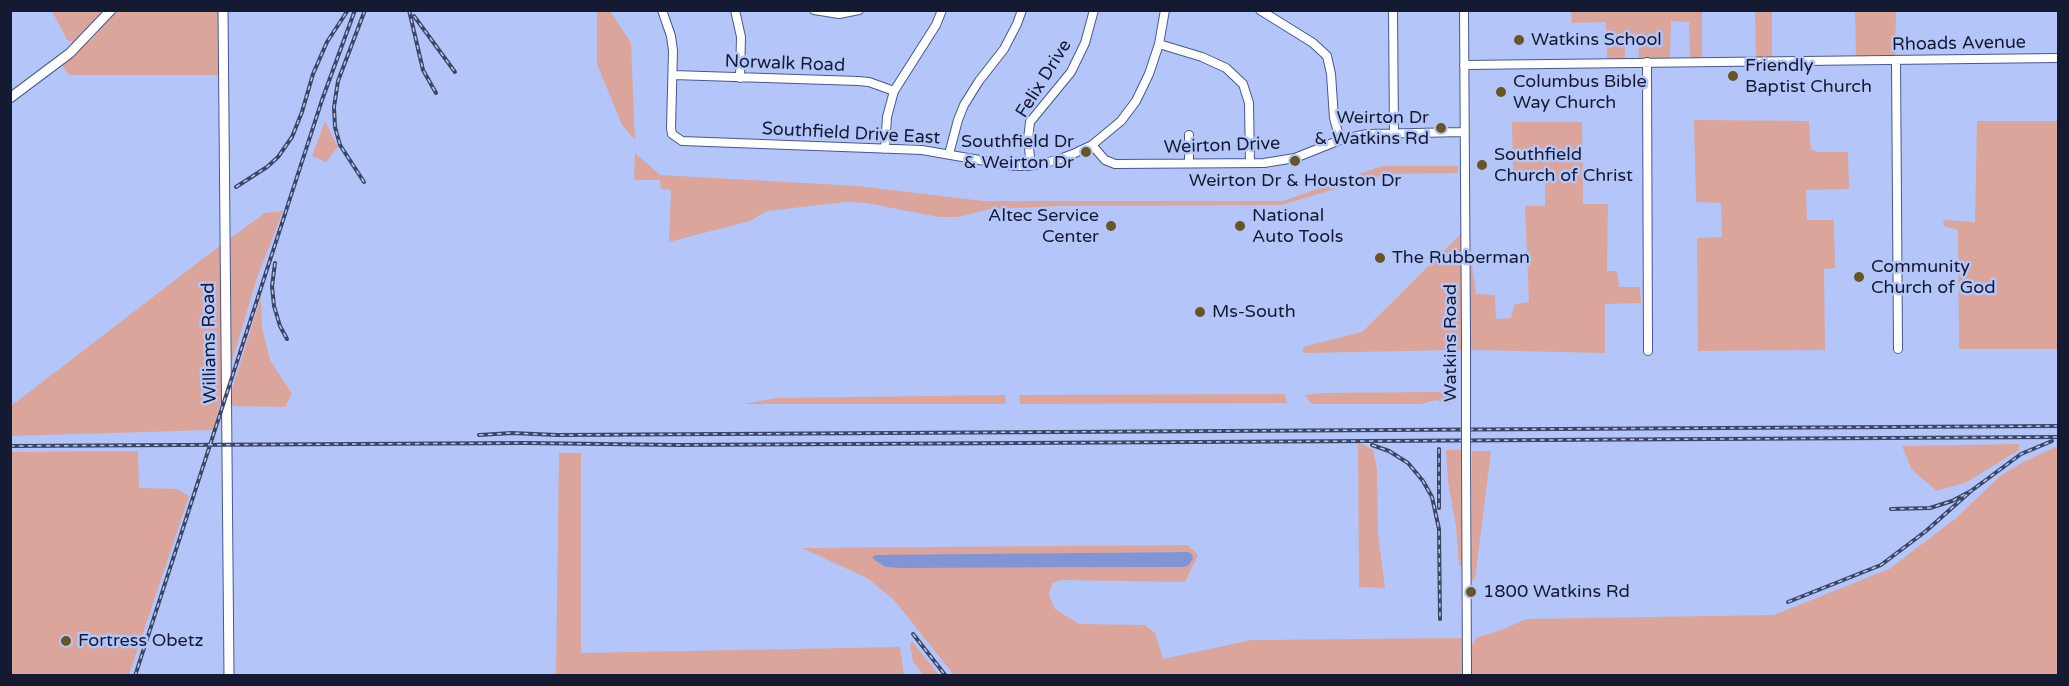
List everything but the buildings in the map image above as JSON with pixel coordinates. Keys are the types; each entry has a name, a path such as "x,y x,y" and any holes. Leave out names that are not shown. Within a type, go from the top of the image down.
{"main road":[{"path":"10,98 70,53 111,10"},
{"name":"Williams Road","path":"223,10 229,675"}],"street":[{"path":"662,10 672,36 673,75"},
{"path":"735,10 741,37 740,78"},
{"path":"814,10 839,14 859,10"},
{"path":"885,148 887,117 894,91 936,25 942,10"},
{"path":"949,154 964,105 1004,49 1022,10"},
{"name":"Felix Drive","path":"1031,166 1028,139 1030,122 1071,72 1085,43 1094,10"},
{"name":"Southfield Drive East","path":"673,75 671,128 676,138 686,142 922,150 1001,165 1031,166 1057,160 1092,145 1128,113 1149,74 1159,44 1165,10"},
{"path":"1260,10 1313,43 1327,56 1331,74 1334,118 1340,140"},
{"path":"1393,10 1394,132"},
{"name":"Watkins Road","path":"1464,10 1467,675"},
{"path":"1159,44 1202,57 1226,68 1243,84 1249,104 1250,163"},
{"name":"Rhoads Avenue","path":"1464,65 2058,58"},
{"path":"1896,60 1898,349"},
{"path":"1647,62 1648,351"},
{"name":"Norwalk Road","path":"673,75 858,81 894,91"},
{"name":"Weirton Drive","path":"1092,145 1105,160 1115,164 1250,163 1288,160 1340,140 1366,134 1464,132"},
{"path":"1189,135 1190,163"}],"shaded area":[{"path":"52,11 106,11 74,42 67,40"},
{"path":"116,11 221,11 221,75 69,75 62,65 92,39"},
{"path":"597,11 610,11 631,43 635,140 622,125 597,64"},
{"path":"1571,11 1702,11 1702,59 1690,59 1689,22 1671,21 1670,59 1639,60 1638,35 1625,35 1625,59 1607,59 1606,22 1572,23"},
{"path":"1755,11 1772,11 1772,58 1756,59"},
{"path":"1855,11 1896,11 1895,56 1856,57"},
{"path":"1694,120 1809,121 1811,149 1817,152 1848,152 1849,189 1806,190 1807,220 1834,220 1835,268 1824,269 1825,350 1698,351 1697,238 1722,237 1721,203 1696,202"},
{"path":"325,121 338,147 326,162 312,156"},
{"path":"1977,121 2058,121 2058,349 1959,349 1958,230 1944,226 1943,220 1975,222"},
{"path":"1512,122 1582,122 1583,204 1608,204 1607,271 1617,271 1619,287 1640,287 1641,303 1605,304 1605,353 1471,350 1470,251 1476,294 1495,295 1496,319 1511,318 1515,304 1529,302 1525,206 1545,206 1545,175 1513,175"},
{"path":"635,153 660,175 858,186 983,201 1283,201 1382,166 1458,166 1458,173 1387,174 1281,205 1062,206 990,209 958,217 939,217 866,203 846,202 767,211 750,221 669,242 671,190 661,189 660,180 634,180"},
{"path":"283,211 257,278 230,368 228,240 265,213"},
{"path":"1462,233 1461,350 1303,353 1303,347 1362,332"},
{"path":"222,244 224,389 213,430 11,436 11,406"},
{"path":"261,297 262,327 270,360 292,394 285,407 231,406 231,392"},
{"path":"1437,392 1453,394 1450,404 1435,400 1422,404 1312,404 1304,395 1323,393"},
{"path":"1285,394 1287,403 1020,404 1019,395"},
{"path":"1005,395 1006,404 742,404 777,398"},
{"path":"1358,442 1373,450 1377,469 1378,535 1385,588 1359,587"},
{"path":"2019,444 2019,450 1967,482 1937,491 1912,470 1902,446"},
{"path":"2058,446 2058,675 1472,675 1472,645 1477,637 1499,631 1526,619 1774,615 1889,569 1955,519 2000,476 2023,462"},
{"path":"1446,450 1461,450 1464,568 1459,565"},
{"path":"138,451 139,488 177,489 189,496 129,675 11,675 11,452"},
{"path":"1472,451 1491,451 1475,579 1471,581"},
{"path":"559,453 581,453 581,653 900,647 904,675 556,675"},
{"path":"1188,545 1198,555 1185,582 1061,580 1052,583 1049,595 1055,609 1079,624 1145,625 1155,633 1163,659 1251,640 1464,638 1464,675 954,675 894,600 867,578 802,548","holes":["1188,552 1192,554 1189,565 1184,567 899,568 885,567 873,556"]},
{"path":"912,641 939,675 924,675 913,662 910,644"}],"water":[{"path":"1188,552 1193,558 1189,565 1184,567 899,568 885,567 872,558 875,555"}],"railway":[{"path":"236,187 267,167 278,157 292,137 313,74 327,42 348,10"},
{"path":"135,676 322,100 355,10"},
{"path":"364,182 340,145 335,127 334,107 338,81 365,10"},
{"path":"409,10 423,70 436,93"},
{"path":"414,16 455,72"},
{"path":"275,263 272,286 274,306 287,339"},
{"path":"479,435 512,433 557,435 2058,426"},
{"path":"10,446 525,443 678,445 2058,437"},
{"path":"1891,509 1930,508 1952,501 1971,491 2021,454 2052,441"},
{"path":"1372,445 1389,451 1408,463 1423,481 1432,497 1439,529 1440,619"},
{"path":"1439,449 1439,508"},
{"path":"1788,602 1881,565 1926,531 1971,491"},
{"path":"913,634 946,676"}],"place":[{"name":"Watkins School","path":"1519,40"},
{"name":"Friendly Baptist Church","path":"1733,76"},
{"name":"Columbus Bible Way Church","path":"1501,92"},
{"name":"Weirton Dr & Watkins Rd","path":"1441,128"},
{"name":"Southfield Dr & Weirton Dr","path":"1086,152"},
{"name":"Weirton Dr & Houston Dr","path":"1295,161"},
{"name":"Southfield Church of Christ","path":"1482,165"},
{"name":"Altec Service Center","path":"1111,226"},
{"name":"National Auto Tools","path":"1240,226"},
{"name":"The Rubberman","path":"1380,258"},
{"name":"Community Church of God","path":"1859,277"},
{"name":"Ms-South","path":"1200,312"},
{"name":"1800 Watkins Rd","path":"1471,592"},
{"name":"Fortress Obetz","path":"66,641"}]}
